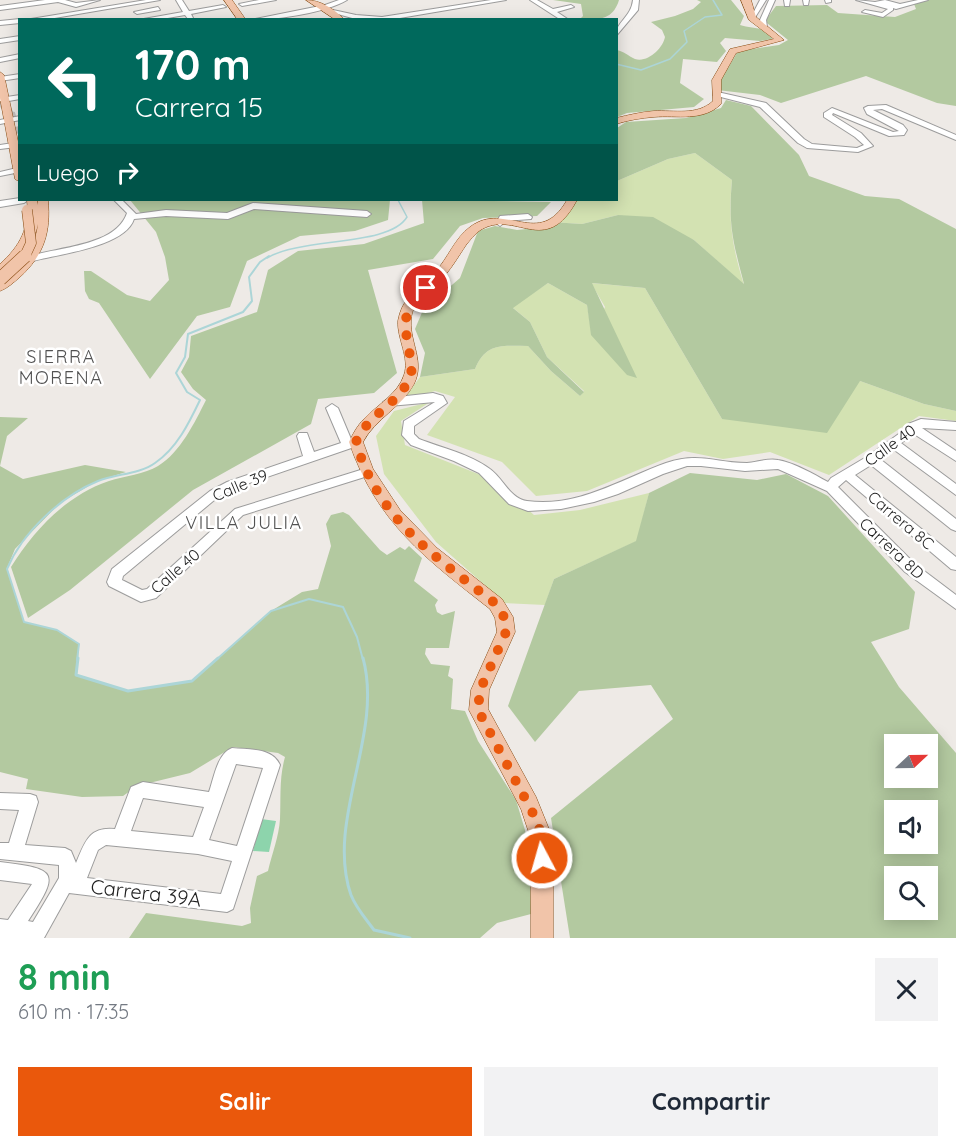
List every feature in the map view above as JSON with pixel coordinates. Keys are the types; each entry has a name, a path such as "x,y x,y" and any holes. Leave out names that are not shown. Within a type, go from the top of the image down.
{"main road":[{"path":"228,0 241,18"},
{"path":"310,0 339,18"},
{"path":"618,120 640,115 704,112 718,102 714,85 716,77 733,51 780,40 753,18 749,13 748,2 745,0"},
{"path":"0,77 4,121 16,146"},
{"path":"16,134 18,175"},
{"path":"0,286 22,271 33,258 42,234 43,201"},
{"path":"542,938 542,838 529,804 478,710 480,690 506,632 504,617 496,604 416,541 401,524 367,472 352,443 371,418 389,402 411,375 412,365 404,326 405,314 410,304 439,276 472,231 488,223 551,225 566,215 572,201"},
{"path":"0,271 26,243 35,217 27,202"},
{"path":"0,279 28,255 31,248 27,202"}],"street":[{"path":"0,1 9,0"},
{"path":"0,8 58,0 64,4 84,7 97,0"},
{"path":"41,18 84,7 157,0"},
{"path":"242,4 274,0 288,17 329,10 344,0"},
{"path":"329,10 360,18 381,18 504,0"},
{"path":"533,0 563,18"},
{"path":"638,0 641,11"},
{"path":"618,31 635,10 638,0"},
{"path":"753,18 763,0"},
{"path":"764,27 763,20 772,0"},
{"path":"859,0 881,2"},
{"path":"866,0 893,4 925,0"},
{"path":"865,12 884,15 893,4 913,0"},
{"path":"33,2 37,18"},
{"path":"132,2 141,18"},
{"path":"137,12 181,3 189,18"},
{"path":"84,7 88,18"},
{"path":"155,18 222,7"},
{"path":"553,11 571,7"},
{"path":"0,23 18,21"},
{"path":"0,41 18,38"},
{"path":"0,60 18,56"},
{"path":"0,77 18,76"},
{"path":"716,93 763,105 801,141 826,149 858,150 869,146 858,135 827,115 832,110 892,134 901,133 903,130 900,127 874,116 868,108 872,106 884,107 956,138"},
{"path":"2,101 18,97"},
{"path":"0,147 16,146"},
{"path":"0,174 18,175"},
{"path":"33,258 103,240 125,228 132,213 119,201"},
{"path":"0,204 27,202"},
{"path":"132,217 166,213 228,216 253,206 367,214"},
{"path":"500,223 503,218 528,218"},
{"path":"389,402 433,397 439,399 441,403 408,424 408,435 415,442 484,470 508,497 527,506 578,501 615,490 666,469 704,461 726,466 750,467 773,462 831,488"},
{"path":"332,408 352,443"},
{"name":"Calle 40","path":"831,488 835,481 894,444 912,427 921,423 954,426"},
{"path":"929,437 954,426"},
{"path":"912,427 956,457"},
{"path":"303,436 310,459"},
{"name":"Calle 39","path":"114,579 117,573 214,494 231,485 352,443"},
{"path":"894,444 956,490"},
{"path":"872,459 956,526"},
{"name":"Calle 40","path":"114,579 114,582 141,596 151,594 239,512 367,472"},
{"name":"Carrera 8C","path":"847,475 956,565"},
{"name":"Carrera 8D","path":"831,488 910,568 956,603"},
{"path":"7,931 36,934 70,884 97,838 104,836 198,846 242,855 272,765 265,759 232,756 228,760 212,800 198,846"},
{"path":"120,839 137,793 143,790 212,800"},
{"path":"0,801 30,802 8,851 65,857 69,864 70,884"},
{"name":"Carrera 39A","path":"70,884 227,903 242,855"},
{"path":"0,871 33,875 41,880 40,887 7,931"}],"green space":[{"path":"553,0 619,0 613,12 602,18 581,18 583,16 581,4"},
{"path":"697,0 731,0 744,16 740,25 763,30 772,39 760,41 725,38 720,43 726,51 717,62 683,59 680,83 704,99 694,107 627,113 618,117 618,50 635,59 650,57 658,50 665,37 662,30 651,22 693,9 701,2"},
{"path":"926,0 956,0 956,106 937,103 866,76 781,103 760,95 717,90 719,75 728,68 738,51 779,45 788,40 767,23 767,18 776,6 827,5 838,13 895,17 916,9 914,4"},
{"path":"726,100 751,106 799,155 809,176 865,196 899,199 956,229 956,411 924,404 860,381 827,433 722,419 645,288 592,283 637,378 627,375 591,335 587,305 548,283 513,308 530,322 547,357 584,392 580,396 551,371 528,346 496,347 484,354 475,369 420,377 425,353 415,329 423,310 460,278 478,231 495,226 517,230 537,228 551,222 582,224 618,215 653,217 694,240 744,284 732,233 732,180 695,153 668,159 618,181 618,127 626,122 686,118 721,108"},
{"path":"695,153 732,180 730,208 732,233 744,285 694,240 618,215 582,224 551,222 573,201 618,201 618,181 668,159"},
{"path":"131,201 390,201 388,220 355,231 300,236 247,261 230,307 197,316 150,379 99,303 89,299 85,291 84,271 91,271 127,295 150,301 169,280 165,257 156,232"},
{"path":"422,201 551,202 537,216 483,218 460,226 433,259 368,270 397,373 374,393 318,399 311,424 193,490 70,590 28,618 11,567 41,527 79,495 94,487 158,466 180,445 192,427 206,400 193,389 181,372 189,357 191,336 257,312 268,270 298,251 364,244 424,223"},
{"path":"548,283 587,305 592,335 605,307 591,283 645,288 722,419 860,381 924,404 956,411 956,421 919,416 829,475 770,452 723,459 684,451 587,491 536,496 502,462 427,435 455,397 435,391 403,400 420,377 475,369 484,354 503,346 528,346 551,371 580,396 584,391 547,357 530,322 512,307"},
{"path":"430,402 401,421 405,445 496,481 534,515 580,510 649,493 637,541 554,579 545,605 505,603 436,542 384,474 376,436 394,411"},
{"path":"0,417 28,418 7,436 0,466"},
{"path":"85,465 126,472 97,481 60,503 15,549 7,568 24,622 57,630 79,644 77,675 128,691 192,681 271,611 302,592 318,589 331,546 326,524 331,515 343,512 349,515 387,555 400,547 405,550 409,546 422,558 414,581 438,600 435,605 437,612 442,615 455,611 449,648 426,648 425,654 431,664 450,666 448,676 453,679 451,709 465,711 478,741 516,800 525,830 530,866 531,914 497,923 480,938 129,938 146,913 242,926 251,923 250,908 257,876 268,871 278,832 281,780 285,757 278,753 233,747 190,773 137,786 123,796 82,797 26,789 28,779 0,772 0,466 23,479"},
{"path":"690,473 757,480 786,474 828,496 915,592 909,629 871,642 899,687 956,753 956,938 570,938 551,818 673,719 651,685 579,691 535,742 508,706 554,579 636,541 649,493"},
{"path":"261,819 276,821 269,852 253,851"}],"waterway":[{"path":"618,64 641,70 670,59 687,42 684,31 705,17 722,15 713,0"},
{"path":"267,258 282,251 364,238 397,227 407,217 399,201"},
{"path":"77,660 79,644 57,630 24,622 7,569 22,542 33,529 70,496 98,481 149,467 163,457 176,443 200,400 187,392 176,373 185,357 188,334 243,312 252,301 249,277 260,262 269,256"},
{"path":"216,660 271,611 309,599 343,607 357,637 363,660"},
{"path":"78,658 76,675 128,691 192,681 218,658"},
{"path":"363,658 367,687 366,717 349,807 345,837 345,866 353,900 374,930 410,938"}],"tunnel":[{"path":"0,100 10,114"},
{"path":"10,114 16,134"}],"district":[{"name":"SIERRA MORENA","path":"61,367"},
{"name":"VILLA JULIA","path":"244,523"}],"route":[{"path":"426,288 410,304 405,314 404,326 412,365 411,375 404,387 371,418 360,432 356,442 367,472 401,524 416,541 496,604 504,617 506,632 480,690 478,710 537,821 542,838 542,858"}]}
